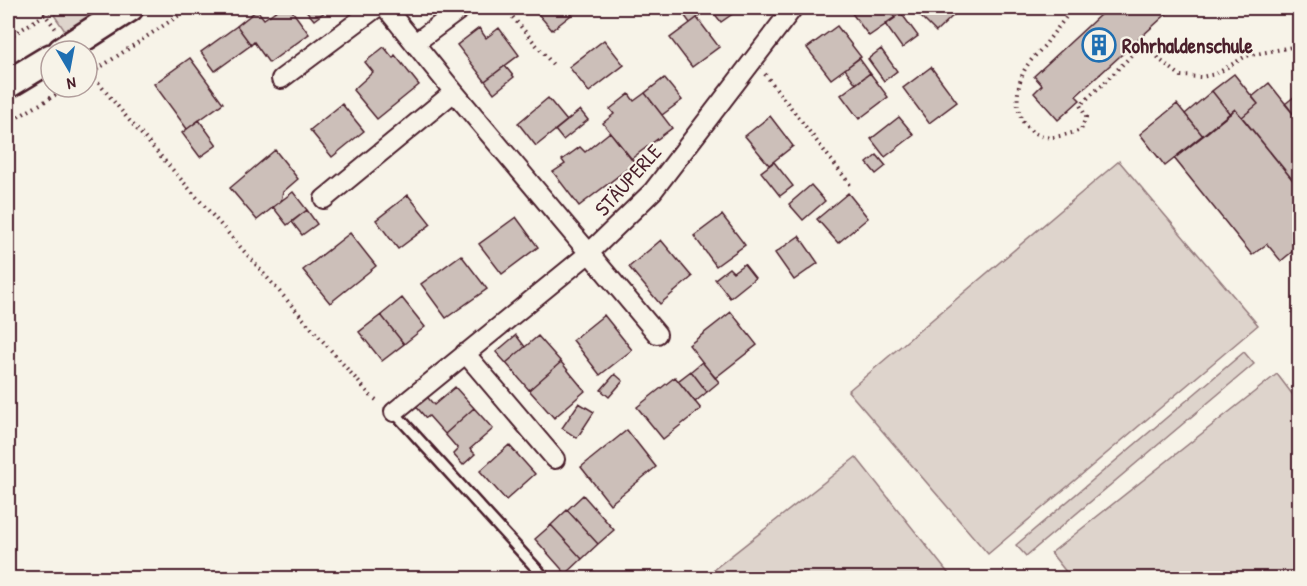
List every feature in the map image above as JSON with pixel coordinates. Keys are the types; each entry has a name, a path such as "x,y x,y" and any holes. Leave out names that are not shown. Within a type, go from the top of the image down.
{"street":[{"path":"81,39 129,8"},
{"path":"281,79 376,8"},
{"path":"386,8 588,254 657,334"},
{"path":"416,42 462,8"},
{"name":"STÄUPERLE","path":"394,412 588,254 652,191 793,8"},
{"path":"8,84 39,65"},
{"path":"324,199 454,92"},
{"path":"465,353 555,459"}],"lane":[{"path":"394,412 545,579"}],"path":[{"path":"8,38 55,8"},
{"path":"99,68 190,8"},
{"path":"505,8 555,66"},
{"path":"1074,8 1026,68 1018,86 1021,119 1029,129 1046,138 1081,130 1086,117 1080,105 1146,41 1160,60 1181,76 1201,77 1216,74 1246,56 1292,47 1299,42"},
{"path":"753,59 852,188"},
{"path":"99,86 371,396 394,412"},
{"path":"8,123 49,99"}],"shaded area":[{"path":"64,8 105,8 67,34 54,15"},
{"path":"1119,161 1258,325 988,554 848,391"},
{"path":"1244,352 1254,364 1026,556 1016,545"},
{"path":"1277,374 1299,403 1299,578 1071,578 1051,553"},
{"path":"856,457 952,578 703,578"}],"building":[{"path":"280,8 290,8 309,34 269,63 254,42 251,45 237,26 257,10 264,19"},
{"path":"304,8 330,8 314,20"},
{"path":"517,8 533,8 523,15"},
{"path":"533,8 580,8 552,30"},
{"path":"679,8 710,8 690,23"},
{"path":"710,8 741,8 721,22"},
{"path":"848,8 887,8 895,18 869,36"},
{"path":"961,8 936,32 913,9"},
{"name":"Rohrhaldenschule","path":"1095,8 1173,8 1076,96 1080,100 1058,120 1034,93 1042,85 1034,76 1101,14"},
{"path":"901,13 918,36 902,48 885,24"},
{"path":"697,18 719,47 692,67 670,38"},
{"path":"237,26 251,45 215,71 201,52"},
{"path":"837,26 861,57 831,79 807,48"},
{"path":"479,28 486,38 499,28 519,55 485,81 457,45"},
{"path":"604,40 624,65 589,92 569,67"},
{"path":"384,47 393,58 395,55 419,85 377,119 353,90 373,72 365,62"},
{"path":"881,49 897,71 884,81 868,59"},
{"path":"190,58 223,103 187,129 154,84"},
{"path":"859,58 870,73 856,84 845,69"},
{"path":"505,66 514,77 494,93 485,81"},
{"path":"931,67 957,102 929,123 903,88"},
{"path":"870,73 888,97 859,119 841,95"},
{"path":"1234,74 1258,104 1242,117 1235,109 1230,114 1212,91"},
{"path":"664,78 682,100 662,115 645,93"},
{"path":"1269,83 1300,122 1300,189 1242,117 1258,104 1252,97"},
{"path":"1212,91 1230,114 1203,136 1185,114"},
{"path":"1300,92 1300,122 1285,104"},
{"path":"645,93 672,128 631,159 603,123 614,114 610,109 629,94 634,101"},
{"path":"548,98 567,121 536,146 518,123"},
{"path":"342,104 364,131 332,157 310,130"},
{"path":"1177,104 1203,136 1165,166 1140,134"},
{"path":"1235,109 1300,189 1300,245 1281,261 1267,244 1252,255 1174,158"},
{"path":"580,110 588,120 563,140 555,130"},
{"path":"770,116 793,146 769,165 745,136"},
{"path":"899,117 914,135 885,157 871,139"},
{"path":"199,120 217,145 200,157 182,133"},
{"path":"610,132 635,163 579,206 553,172 565,164 562,160 580,147 585,152"},
{"path":"275,150 298,179 283,192 281,201 257,220 230,188"},
{"path":"877,155 886,166 876,174 867,163"},
{"path":"774,162 793,186 780,196 761,172"},
{"path":"811,185 825,201 803,220 789,204"},
{"path":"293,192 307,210 287,225 273,207"},
{"path":"848,193 868,218 838,243 817,219"},
{"path":"408,195 431,224 398,249 376,220"},
{"path":"307,210 317,224 302,235 292,222"},
{"path":"722,215 745,245 716,266 694,236"},
{"path":"516,217 538,247 502,274 479,244"},
{"path":"350,233 376,266 330,303 303,270"},
{"path":"799,236 818,263 794,280 775,253"},
{"path":"661,240 692,277 660,304 629,267"},
{"path":"461,255 487,289 446,318 421,284"},
{"path":"744,264 755,278 730,298 715,279 729,268 733,272"},
{"path":"402,298 425,327 404,344 381,315"},
{"path":"731,312 757,345 715,378 689,345"},
{"path":"381,315 404,344 382,361 359,332"},
{"path":"604,315 632,350 600,375 573,340"},
{"path":"516,335 525,347 506,363 496,352"},
{"path":"538,336 561,362 529,390 506,363"},
{"path":"561,362 585,391 554,418 529,390"},
{"path":"702,362 719,382 707,392 691,371"},
{"path":"691,371 707,392 695,402 678,381"},
{"path":"615,374 623,381 609,397 601,390"},
{"path":"675,377 701,409 663,439 637,407"},
{"path":"455,387 474,408 445,434 413,403 424,393 434,405"},
{"path":"579,403 594,412 577,438 562,428"},
{"path":"474,408 493,429 470,449 475,454 463,465 453,454 458,449 445,434"},
{"path":"627,430 656,467 610,504 581,467"},
{"path":"509,445 535,474 506,500 480,471"},
{"path":"583,495 614,530 598,544 567,510"},
{"path":"567,510 598,544 582,559 551,525"},
{"path":"551,525 582,559 566,574 535,539"}],"place":[{"name":"Rohrhaldenschule","path":"1099,45"}]}
